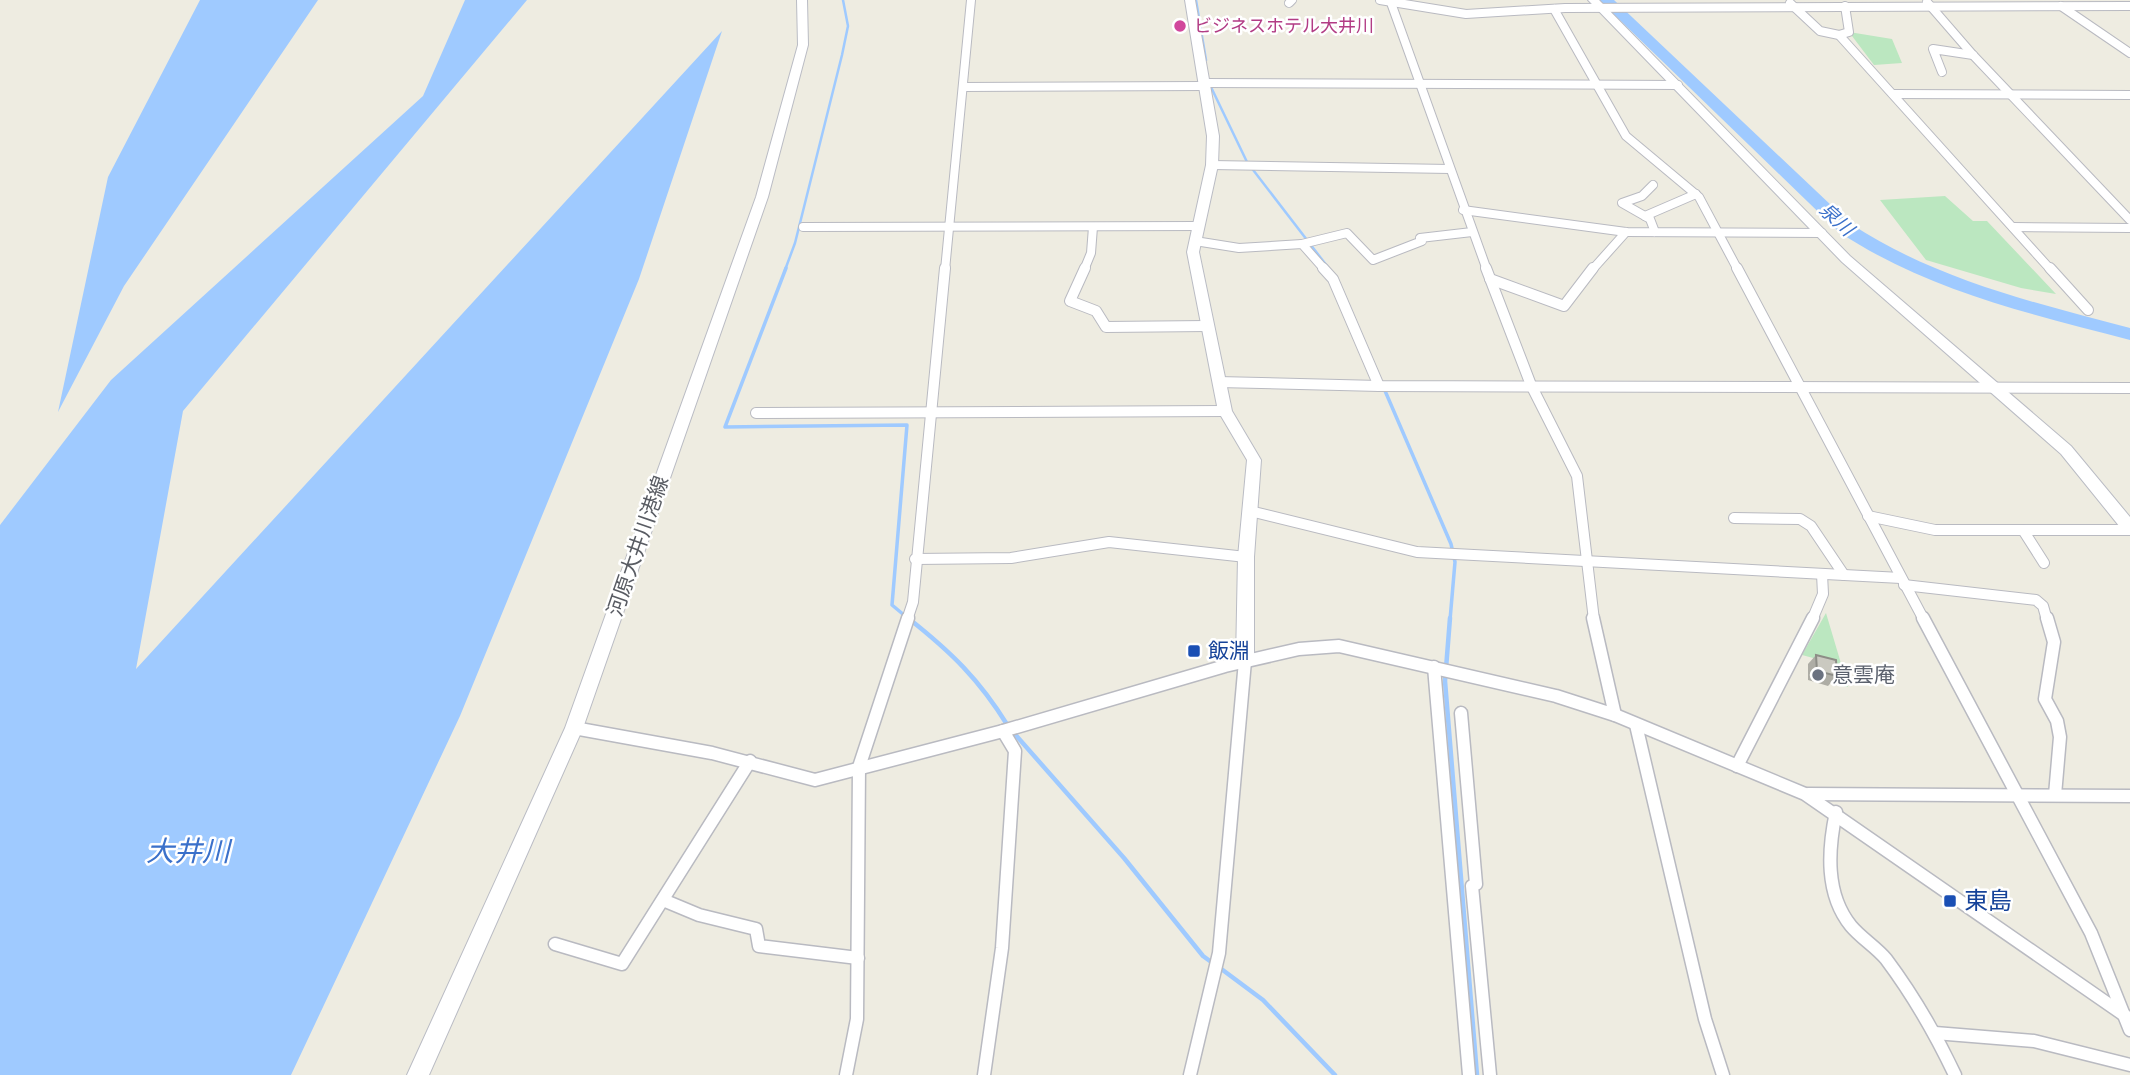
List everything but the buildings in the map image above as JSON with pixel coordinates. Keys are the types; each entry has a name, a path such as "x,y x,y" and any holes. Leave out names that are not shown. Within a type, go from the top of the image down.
{"street":[{"name":"河原大井川港線","path":"418,1075 574,728 762,197 803,45 802,0"},
{"path":"846,1075 857,1019 859,768 912,606 971,0"},
{"path":"1190,0 1207,84 1213,136 1212,165 1193,252 1225,411 1254,460 1246,557 1245,661 1218,954 1190,1075"},
{"path":"1380,0 1466,14 1598,5 1643,7 1790,3 1845,6 1928,2 2130,6"},
{"path":"1546,0 1555,8 1626,136 1696,194 2091,933 2130,1030"},
{"path":"1695,0 1701,6"},
{"path":"2053,0 2130,53"},
{"path":"2102,0 2108,6"},
{"path":"1391,1 1463,210 1531,385 1577,476 1595,632 1615,715"},
{"path":"1928,2 1973,55 2130,220"},
{"path":"1790,3 1820,31 1839,35 1850,32 1845,6"},
{"path":"1598,5 1846,259 1997,387 2066,450 2130,529"},
{"path":"1839,35 2088,310"},
{"path":"1942,72 1933,49 1973,55"},
{"path":"963,87 1207,84 1678,85"},
{"path":"1893,94 2130,95"},
{"path":"1212,165 1258,168 1450,169"},
{"path":"1653,185 1642,196 1622,203 1645,216 1655,232"},
{"path":"1645,216 1696,194"},
{"path":"1463,210 1626,232 1822,233"},
{"path":"803,227 1199,226"},
{"path":"1093,227 1091,253 1070,301 1096,310 1102,315 1106,327 1207,326"},
{"path":"2013,227 2130,228"},
{"path":"1195,241 1239,248 1313,243 1347,233 1373,260 1422,241 1420,238 1472,232"},
{"path":"1490,279 1564,306 1584,278 1626,232"},
{"path":"1302,244 1333,279 1379,386"},
{"path":"1218,382 1379,386 2130,388"},
{"path":"756,413 1225,411"},
{"path":"1250,511 1417,552 1844,575 2036,600 2043,606 2054,642 2045,699 2057,721 2060,737 2055,795"},
{"path":"1868,516 1935,530 2130,529"},
{"path":"1734,518 1800,520 1811,526 1844,575"},
{"path":"2023,530 2044,563"},
{"path":"915,559 1011,558 1109,542 1220,552 1246,557"},
{"path":"1737,766 1815,613 1823,594 1822,574"},
{"path":"574,728 750,761 815,780 1020,726 1245,661 1299,649 1339,646 1556,696 1615,715 1805,794 2126,1016"},
{"path":"1435,667 1469,1075"},
{"path":"1461,713 1476,884 1472,886 1490,1075"},
{"path":"1636,725 1705,1019 1723,1075"},
{"path":"984,1075 1002,948 1015,751 1005,730"},
{"path":"555,944 622,964 750,761"},
{"path":"1805,794 2130,796"},
{"path":"1836,813 1830,839 1831,876 1842,912 1850,924 1882,955 1936,1033 1955,1075"},
{"path":"663,900 699,915 756,929 759,946 858,958"},
{"path":"1936,1033 1999,1034 2062,1045 2130,1065"}],"green space":[{"path":"1849,32 1892,39 1902,63 1874,65"},
{"path":"1945,196 1973,221 1987,221 2056,294 2021,288 1926,260 1880,200"},
{"path":"1826,613 1848,687 1832,683 1828,662 1802,655"}],"water":[{"path":"200,0 318,0 124,286 58,412 108,177"},
{"name":"大井川","path":"465,0 527,0 183,411 136,669 722,31 639,279 460,716 291,1075 0,1075 0,525 111,380 423,96"}],"waterway":[{"path":"785,270 795,243 842,55 848,26 843,0"},
{"path":"1196,0 1206,60"},
{"name":"泉川","path":"1606,0 1845,228 1877,249 1911,266 1982,294 2130,334"},
{"path":"1210,85 1247,162 1327,266"},
{"path":"786,268 725,427 907,425 892,605 910,620"},
{"path":"1336,277 1451,544 1455,562 1450,620"},
{"path":"908,618 963,667 1008,726"},
{"path":"1450,618 1445,681 1477,1075"},
{"path":"1013,732 1124,858 1203,956 1214,964"},
{"path":"1220,968 1263,1000 1335,1075"}],"place":[{"name":"ビジネスホテル大井川","path":"1180,26"},
{"name":"飯淵","path":"1194,651"},
{"name":"意雲庵","path":"1818,675"},
{"name":"東島","path":"1950,901"}]}
